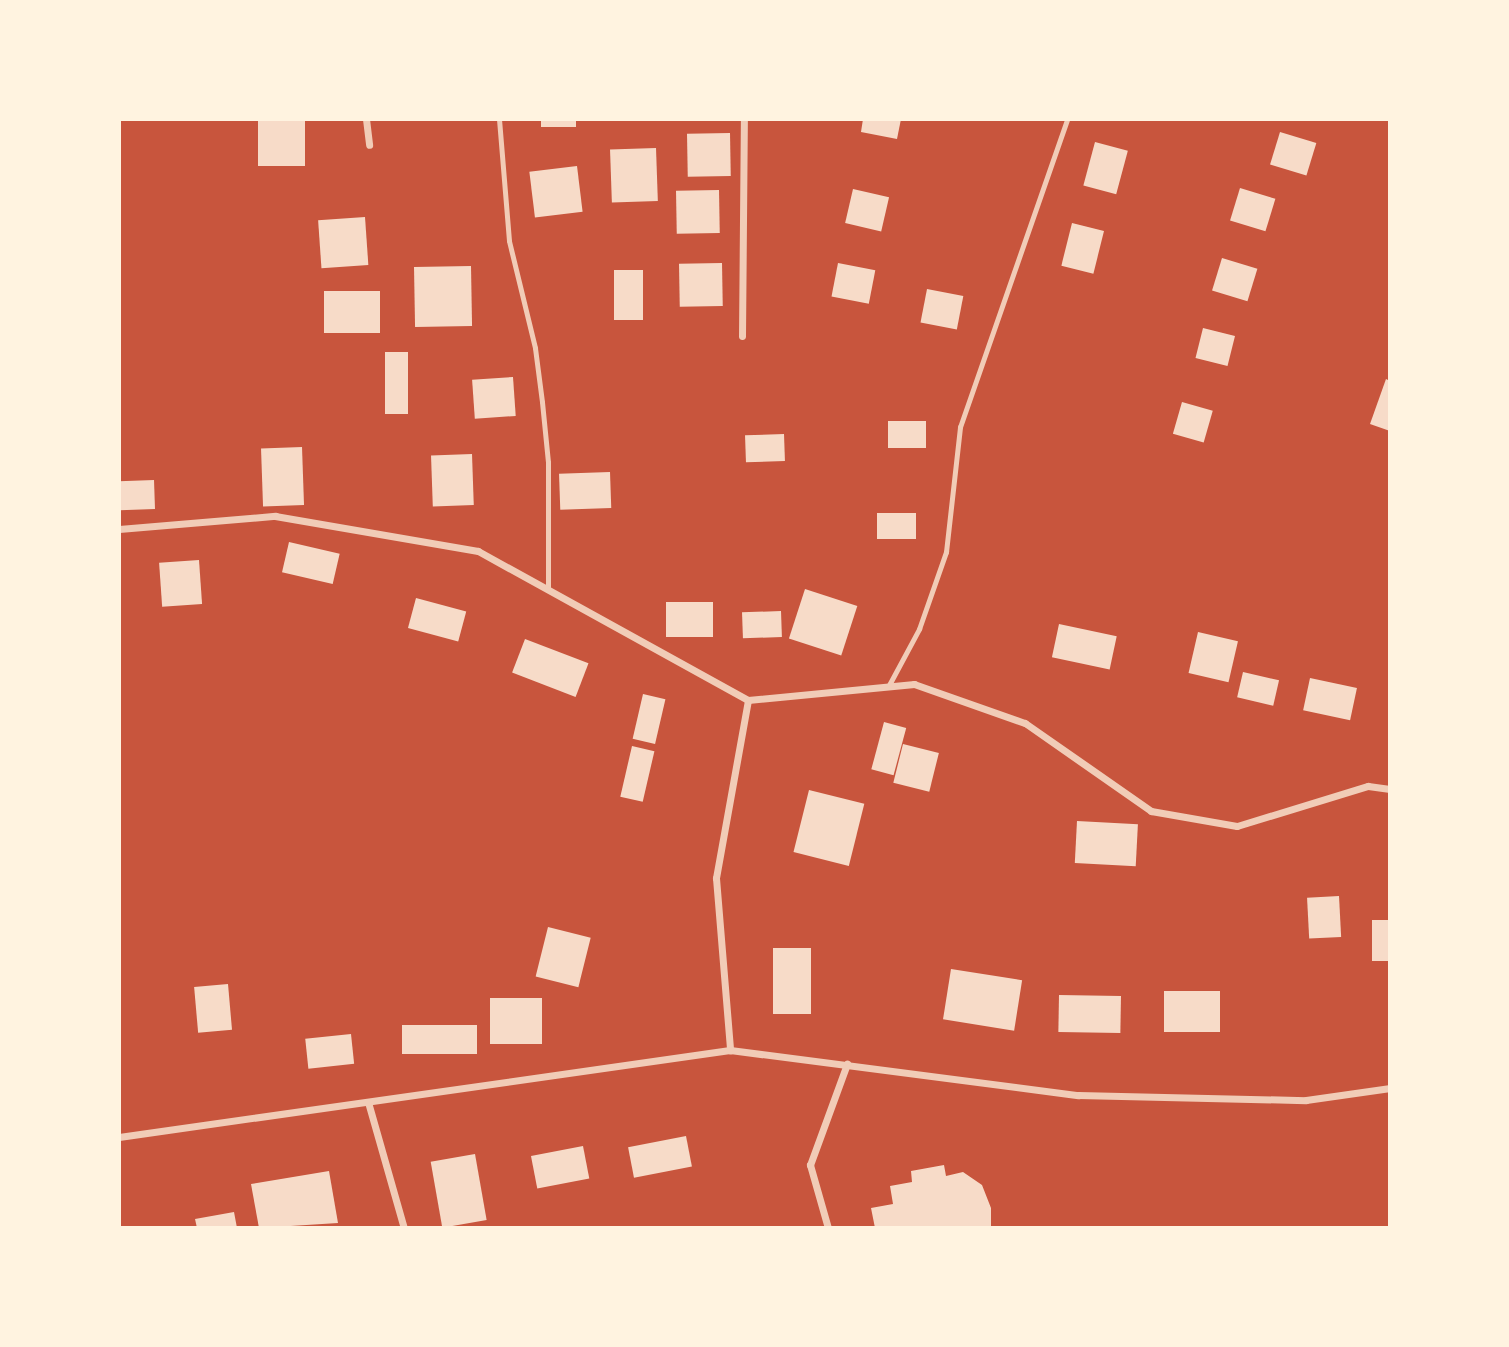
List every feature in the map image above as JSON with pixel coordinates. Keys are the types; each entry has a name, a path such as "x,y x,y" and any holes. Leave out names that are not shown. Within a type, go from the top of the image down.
{"street":[{"path":"366,119 369,145"},
{"path":"742,335 744,119"},
{"path":"119,529 275,516 478,551 748,700 914,684 1025,723 1151,811 1237,826 1368,786 1390,789"},
{"path":"730,1050 716,878 748,700"},
{"path":"119,1138 730,1050 1078,1095 1306,1100 1390,1088"},
{"path":"828,1228 810,1165 847,1064"},
{"path":"368,1102 404,1228"}],"lane":[{"path":"499,119 509,241 535,348 548,462 548,590"},
{"path":"889,685 919,629 946,552 960,428 1067,119"}],"building":[{"path":"258,119 305,119 305,166 258,166"},
{"path":"541,119 576,119 576,127 541,127"},
{"path":"863,119 901,119 897,139 861,132"},
{"path":"1280,132 1316,143 1306,176 1270,165"},
{"path":"730,133 731,176 688,177 687,134"},
{"path":"1095,142 1128,151 1116,194 1083,185"},
{"path":"656,148 658,201 612,203 610,150"},
{"path":"577,166 583,212 535,218 529,172"},
{"path":"1240,188 1275,199 1265,231 1230,221"},
{"path":"853,189 889,197 881,231 845,223"},
{"path":"719,190 720,233 677,234 676,191"},
{"path":"365,217 368,265 321,268 318,220"},
{"path":"1072,223 1104,231 1093,274 1061,266"},
{"path":"1222,258 1257,269 1247,301 1212,291"},
{"path":"722,263 723,306 680,307 679,264"},
{"path":"838,263 875,270 869,304 832,296"},
{"path":"471,266 472,326 415,327 414,267"},
{"path":"614,270 643,270 643,320 614,320"},
{"path":"927,289 963,296 957,329 921,322"},
{"path":"324,291 380,291 380,333 324,333"},
{"path":"1203,328 1235,336 1228,366 1196,358"},
{"path":"385,352 408,352 408,414 385,414"},
{"path":"513,377 516,416 475,419 472,380"},
{"path":"1386,379 1390,381 1390,431 1370,424"},
{"path":"1182,402 1213,411 1204,443 1173,434"},
{"path":"888,421 926,421 926,448 888,448"},
{"path":"784,434 785,461 746,462 745,435"},
{"path":"302,447 304,505 263,506 261,448"},
{"path":"472,454 474,505 433,506 431,455"},
{"path":"610,472 611,508 560,510 559,474"},
{"path":"154,480 155,509 120,510 119,481"},
{"path":"877,513 916,513 916,539 877,539"},
{"path":"289,542 340,554 333,584 282,572"},
{"path":"199,560 202,604 162,607 159,563"},
{"path":"805,589 857,606 841,655 789,638"},
{"path":"416,598 466,611 458,641 408,628"},
{"path":"666,602 713,602 713,637 666,637"},
{"path":"781,611 782,637 743,638 742,612"},
{"path":"1059,624 1117,636 1110,670 1052,657"},
{"path":"1198,632 1238,641 1229,682 1189,673"},
{"path":"525,639 588,663 576,697 512,673"},
{"path":"1243,672 1279,680 1273,706 1237,697"},
{"path":"1310,678 1357,688 1350,720 1303,710"},
{"path":"643,694 665,699 655,744 633,739"},
{"path":"884,722 906,728 894,775 871,769"},
{"path":"903,744 939,753 929,792 893,783"},
{"path":"632,746 654,751 643,802 620,797"},
{"path":"809,790 864,804 849,866 794,852"},
{"path":"1077,821 1138,824 1136,866 1075,863"},
{"path":"1339,896 1341,937 1309,939 1307,898"},
{"path":"1372,920 1390,920 1390,961 1372,961"},
{"path":"548,927 591,938 578,987 536,976"},
{"path":"773,948 811,948 811,1014 773,1014"},
{"path":"951,969 1022,980 1014,1031 943,1019"},
{"path":"228,984 232,1030 198,1033 194,987"},
{"path":"1164,991 1220,991 1220,1032 1164,1032"},
{"path":"1059,995 1121,996 1120,1033 1058,1032"},
{"path":"490,998 542,998 542,1044 490,1044"},
{"path":"402,1025 477,1025 477,1054 402,1054"},
{"path":"351,1034 354,1064 308,1069 305,1039"},
{"path":"686,1136 692,1166 634,1178 628,1147"},
{"path":"583,1146 589,1178 537,1189 531,1156"},
{"path":"475,1154 487,1220 442,1228 431,1162"},
{"path":"944,1165 946,1176 963,1172 982,1185 991,1208 991,1228 875,1228 871,1208 893,1204 890,1186 912,1182 911,1171"},
{"path":"329,1171 338,1223 259,1228 251,1184"},
{"path":"234,1212 237,1228 197,1228 195,1219"}]}
